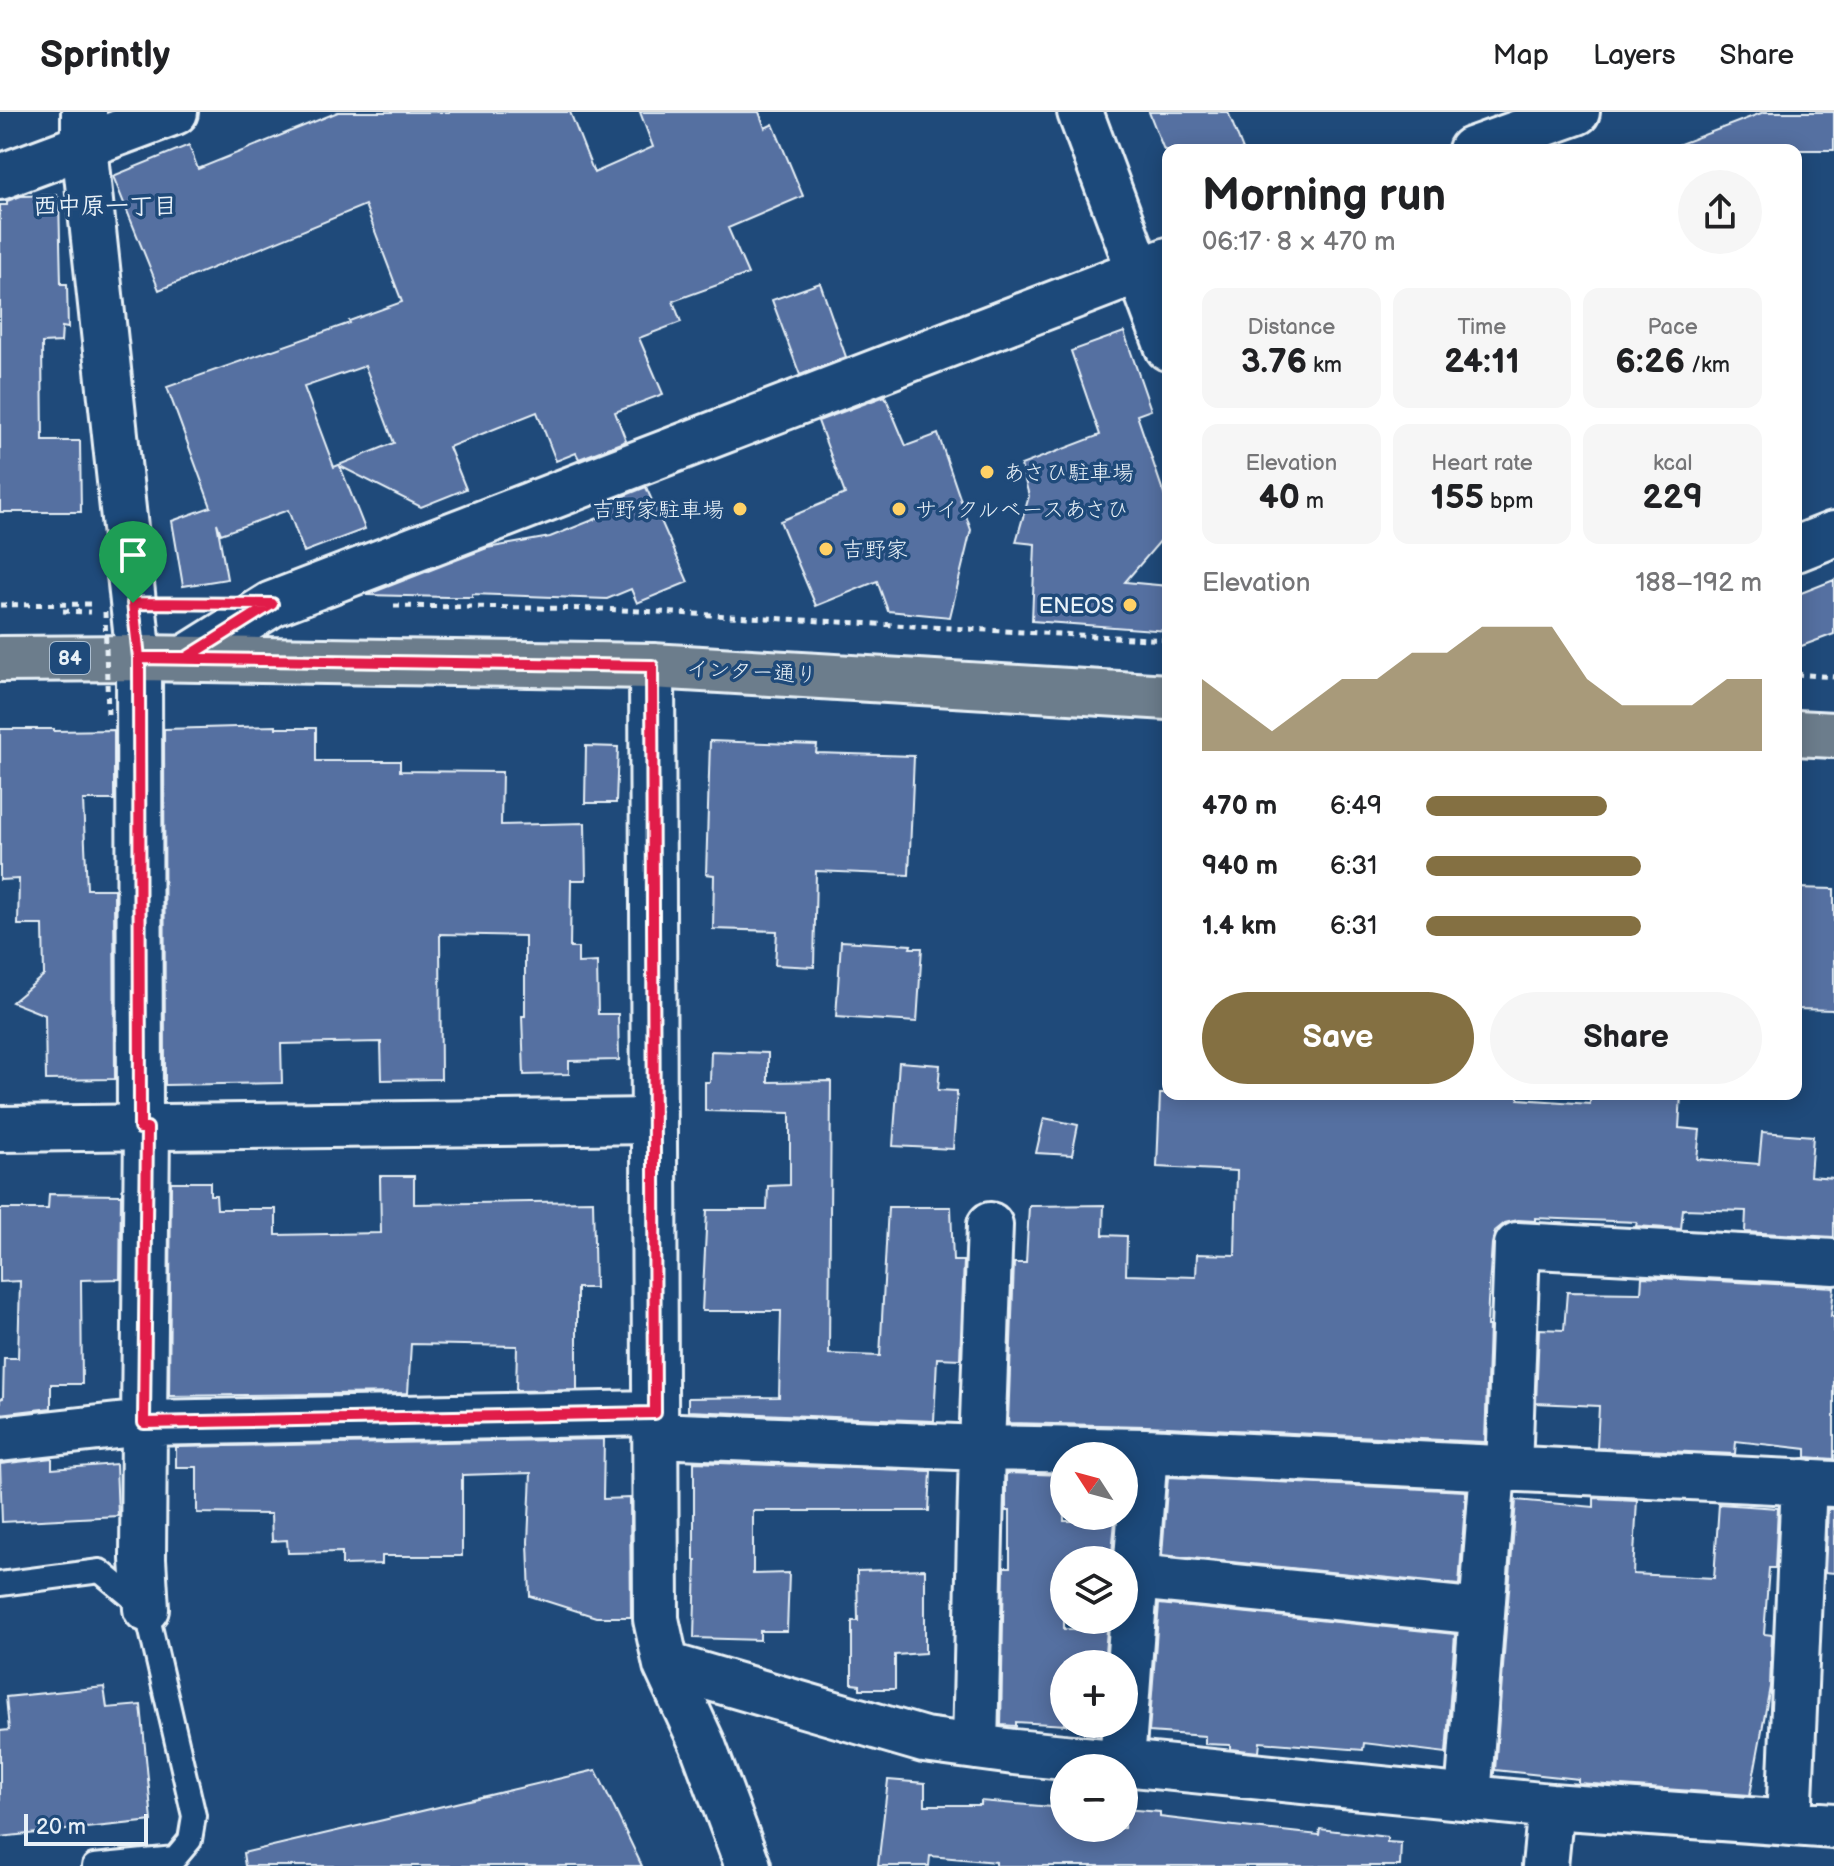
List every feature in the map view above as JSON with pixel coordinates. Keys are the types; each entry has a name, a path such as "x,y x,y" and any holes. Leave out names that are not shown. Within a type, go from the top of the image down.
{"main road":[{"name":"インター通り","path":"0,659 186,658 652,666 1162,697"},
{"path":"1802,733 1834,735"}],"street":[{"path":"0,177 84,129 175,112"},
{"path":"1080,112 1153,265 1162,315"},
{"path":"1488,144 1577,112"},
{"path":"84,129 139,658 143,1559 146,1609"},
{"path":"186,658 272,604 1153,265"},
{"path":"1802,547 1834,534"},
{"path":"652,666 656,1619 666,1665 702,1743 748,1866"},
{"path":"0,1129 653,1121"},
{"path":"975,1747 990,1225"},
{"path":"1468,1798 1482,1612 1501,1469 1517,1245 1834,1262"},
{"path":"0,1439 144,1423 655,1424 982,1448 1145,1451 1819,1483 1789,1822"},
{"path":"1138,1549 1145,1451"},
{"path":"1138,1577 1482,1612"},
{"path":"1123,1754 1132,1634"},
{"path":"666,1665 924,1740 1050,1755"},
{"path":"1138,1764 1551,1806 1834,1826"},
{"path":"1545,1866 1551,1806"}],"lane":[{"path":"0,1584 100,1571 146,1609 194,1816 190,1840 175,1858 94,1866"}],"path":[{"path":"0,605 133,603"},
{"path":"382,606 603,609 1162,640"},
{"path":"63,611 105,612 108,716"},
{"path":"1802,674 1834,677"}],"building":[{"path":"338,112 570,112 594,173 653,147 640,112 759,112 765,128 773,124 803,196 728,228 748,274 673,301 681,322 639,338 663,394 615,412 626,441 579,459 576,453 556,461 537,412 449,447 466,489 421,507 340,466 365,529 304,552 288,510 221,534 217,523 227,579 183,586 172,521 211,507 167,387 402,302 365,205 159,290 113,176 189,145 198,169","holes":["365,366 394,443 334,467 304,387"]},
{"path":"1149,112 1228,112 1241,144 1162,144"},
{"path":"1764,112 1834,112 1834,150 1802,150 1802,144 1680,144"},
{"path":"57,195 61,284 67,284 68,328 62,327 61,342 42,343 43,441 80,441 81,512 0,512 0,205 7,205 7,201 21,196"},
{"path":"820,283 846,357 800,375 772,300"},
{"path":"1124,332 1151,410 1137,415 1162,488 1162,539 1125,582 1162,585 1162,631 1032,621 1035,544 1016,542 1029,496 1021,465 1100,435 1071,351"},
{"path":"885,396 906,446 938,434 971,530 950,617 888,611 877,581 816,606 780,521 845,494 818,421"},
{"path":"646,487 688,582 637,603 631,589 607,599 472,594 472,597 366,595 487,548 550,537 603,516 598,506"},
{"path":"1834,580 1834,634 1802,646 1802,593"},
{"path":"316,728 316,761 400,761 400,771 502,772 501,825 585,823 586,880 571,880 570,948 578,948 578,963 597,962 598,1014 618,1014 619,1060 569,1061 569,1074 524,1075 522,1016 525,1016 525,936 440,934 441,1079 382,1080 381,1042 281,1044 282,1083 165,1085 164,729"},
{"path":"0,729 114,730 114,800 83,800 87,889 114,889 115,1079 46,1080 45,1015 12,1002 44,975 43,925 18,925 19,879 0,880"},
{"path":"710,741 817,745 816,753 914,756 909,875 816,871 814,967 775,965 777,931 713,929 714,875 706,874"},
{"path":"586,746 618,747 616,803 585,803"},
{"path":"1802,888 1834,889 1834,1010 1802,1009"},
{"path":"841,941 922,948 917,1022 836,1017"},
{"path":"711,1051 768,1053 768,1082 831,1081 829,1354 880,1356 888,1207 951,1207 953,1261 964,1261 960,1359 937,1358 934,1421 688,1411 688,1398 779,1397 781,1311 702,1311 707,1210 767,1210 768,1186 790,1185 790,1113 705,1111 705,1082 710,1082"},
{"path":"899,1062 940,1065 938,1090 957,1091 953,1149 893,1146"},
{"path":"1160,1094 1162,1100 1533,1100 1590,1104 1590,1100 1681,1100 1679,1128 1700,1130 1697,1159 1759,1164 1762,1132 1813,1136 1810,1176 1834,1178 1834,1237 1745,1232 1746,1211 1683,1209 1681,1229 1636,1226 1637,1222 1535,1218 1535,1221 1505,1223 1495,1231 1492,1244 1485,1442 1146,1426 1008,1423 1014,1263 1026,1263 1029,1206 1104,1205 1103,1235 1127,1236 1126,1275 1196,1277 1197,1254 1235,1255 1237,1171 1157,1167"},
{"path":"1044,1118 1078,1125 1072,1155 1036,1153"},
{"path":"380,1176 414,1176 414,1204 593,1201 595,1288 577,1288 577,1390 516,1391 517,1346 411,1344 408,1393 169,1396 171,1182 210,1182 210,1195 216,1195 217,1209 276,1209 276,1235 381,1233"},
{"path":"49,1194 121,1195 120,1279 81,1280 82,1384 51,1384 51,1408 0,1414 4,1358 18,1358 20,1281 0,1282 0,1209 48,1209"},
{"path":"1642,1277 1834,1287 1831,1316 1834,1316 1834,1459 1806,1457 1806,1449 1736,1441 1735,1454 1597,1448 1599,1406 1536,1403 1539,1329 1564,1330 1567,1292 1641,1293"},
{"path":"604,1439 603,1499 630,1498 631,1617 596,1617 530,1596 528,1542 531,1473 462,1475 462,1556 382,1556 382,1564 342,1565 342,1552 288,1553 287,1540 272,1541 271,1514 197,1513 197,1467 176,1467 176,1447"},
{"path":"52,1458 52,1469 116,1464 118,1516 2,1522 0,1464"},
{"path":"694,1462 931,1471 929,1511 753,1511 753,1574 789,1573 787,1631 760,1631 760,1640 694,1638"},
{"path":"1006,1473 1050,1475 1050,1530 1114,1530 1113,1546 1050,1546 1050,1634 1107,1634 1105,1650 1050,1650 1050,1724 1016,1722 1016,1726 1001,1725 1004,1567 1010,1567 1010,1511 1006,1511"},
{"path":"1168,1477 1466,1491 1459,1585 1162,1555"},
{"path":"1594,1498 1637,1500 1633,1574 1714,1578 1719,1504 1778,1508 1775,1568 1769,1568 1764,1634 1772,1635 1770,1687 1750,1795 1578,1783 1578,1779 1495,1770 1516,1500 1594,1507"},
{"path":"1828,1509 1834,1509 1834,1573 1825,1572"},
{"path":"925,1569 925,1653 895,1655 895,1689 860,1689 860,1685 852,1684 852,1621 858,1621 857,1571"},
{"path":"1159,1604 1455,1634 1446,1753 1364,1743 1363,1750 1260,1742 1259,1752 1230,1749 1230,1745 1205,1744 1205,1736 1149,1732"},
{"path":"104,1687 107,1708 141,1705 152,1821 0,1837 0,1731 9,1730 6,1697"},
{"path":"596,1770 642,1866 245,1866 243,1853"},
{"path":"888,1780 925,1783 925,1805 981,1805 981,1801 1050,1807 1050,1842 1138,1842 1138,1810 1160,1812 1160,1817 1234,1826 1319,1835 1320,1829 1387,1837 1387,1842 1401,1843 1400,1866 996,1866 996,1862 930,1856 929,1866 878,1866"}],"place":[{"name":"あさひ駐車場","path":"987,472"},
{"name":"吉野家駐車場","path":"740,509"},
{"name":"サイクルベースあさひ","path":"899,509"},
{"name":"吉野家","path":"826,549"},
{"name":"ENEOS","path":"1130,605"}],"district":[{"name":"西中原一丁目","path":"105,206"}],"route":[{"path":"133,603 139,658 652,666 655,1413 144,1423 147,1128 140,1128 139,658 186,658 272,604 133,603"}]}
